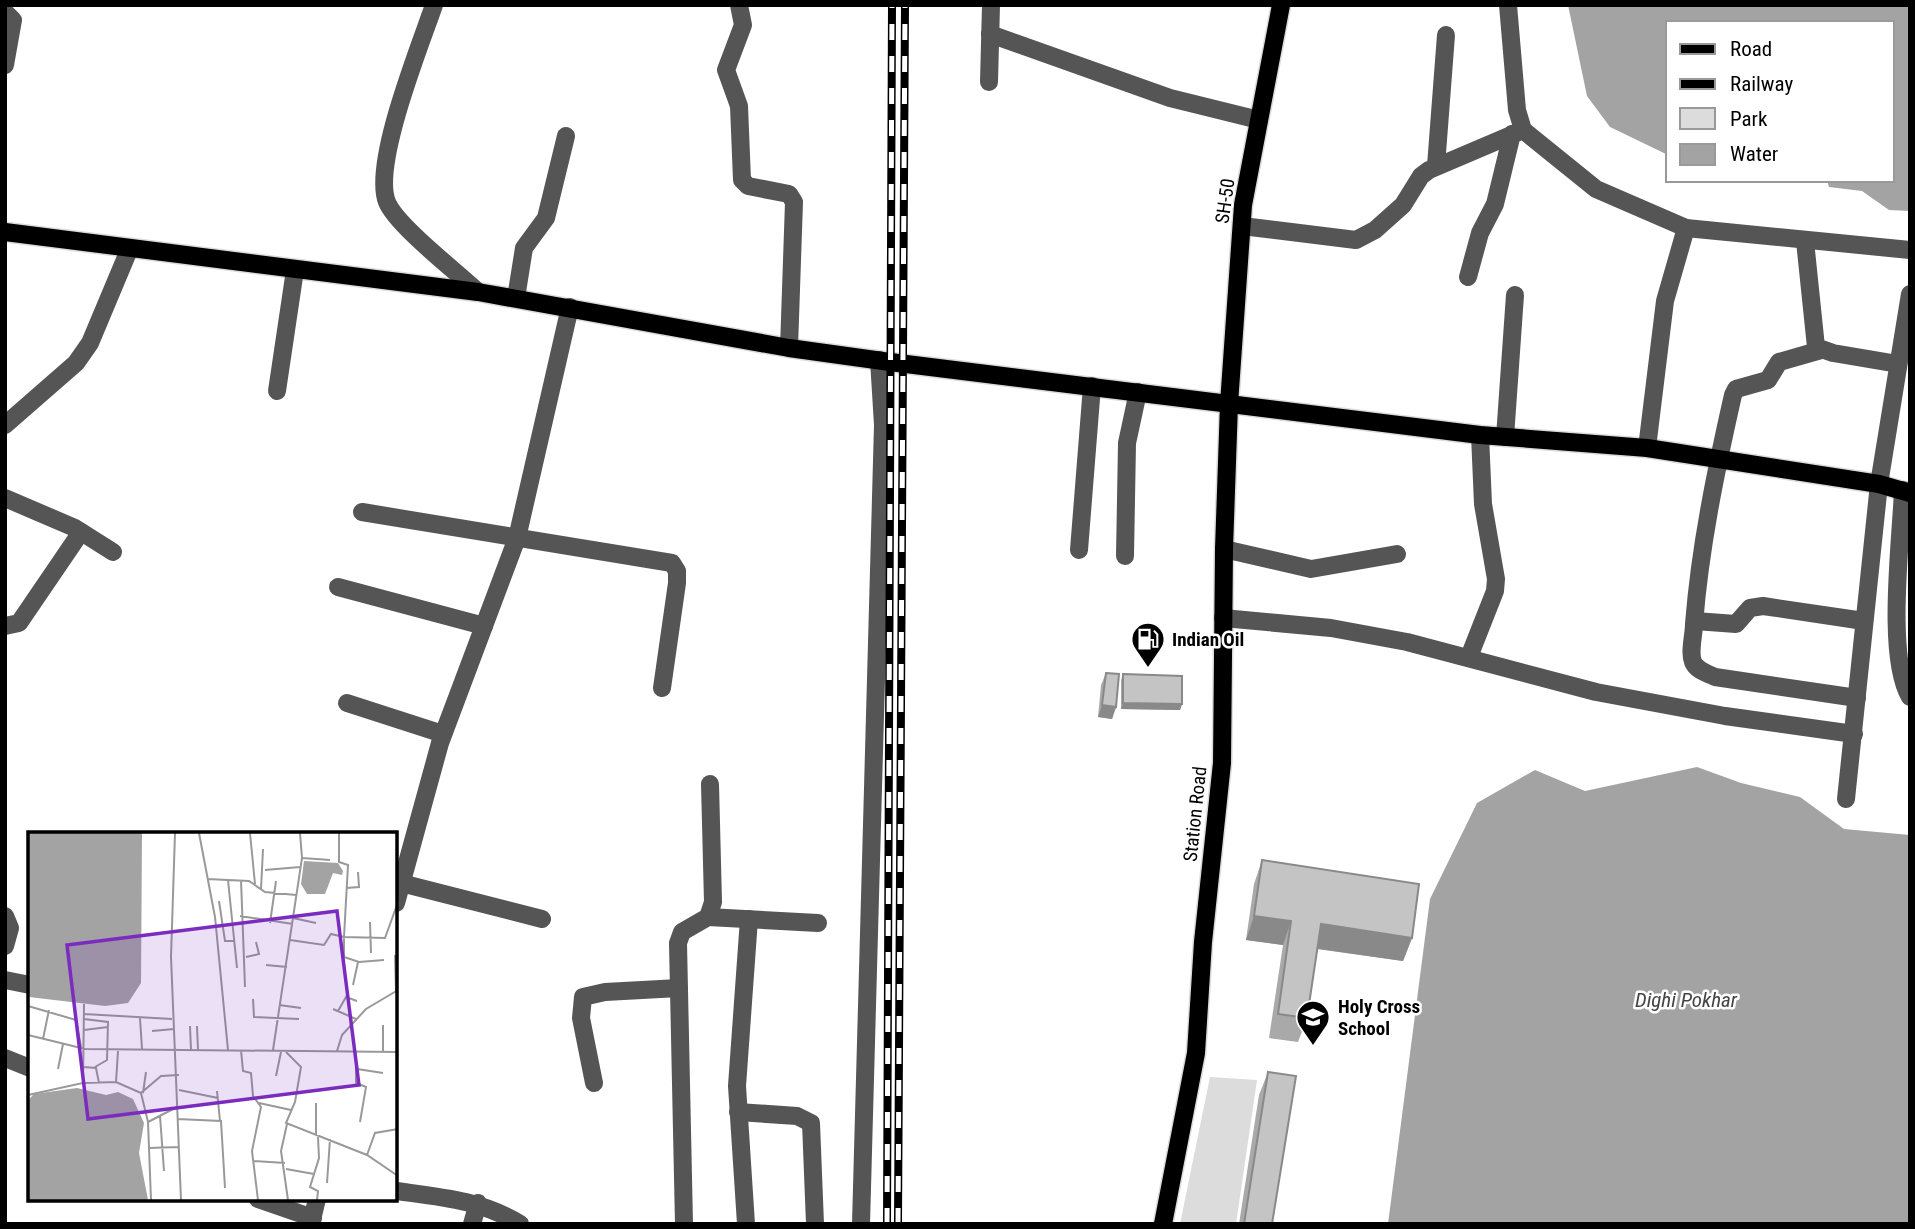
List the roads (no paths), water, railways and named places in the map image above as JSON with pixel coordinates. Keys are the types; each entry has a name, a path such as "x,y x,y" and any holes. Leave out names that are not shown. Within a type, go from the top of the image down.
{"main road":[{"name":"SH-50","path":"1229,404 1242,226 1281,5"},
{"path":"5,232 129,250 478,292 789,348 1480,435 1647,448 1879,484 1906,492"},
{"name":"Station Road","path":"1163,1224 1196,1053 1203,942 1222,763 1223,550 1229,404"}],"street":[{"path":"433,5 390,141 384,191 395,215 478,292"},
{"path":"739,5 743,25 726,70 739,106 742,180 747,186 789,194 794,202 789,348"},
{"path":"989,82 991,5"},
{"path":"1468,277 1480,233 1495,204 1518,132 1508,5"},
{"path":"5,12 13,20 14,29 5,65"},
{"path":"990,34 1170,98 1259,120"},
{"path":"1436,166 1446,35"},
{"path":"1242,226 1356,240 1375,230 1403,205 1421,176 1436,166 1518,132"},
{"path":"1518,132 1596,189 1686,228 1910,250"},
{"path":"516,298 524,248 546,218 566,136"},
{"path":"1647,448 1665,301 1686,228"},
{"path":"1805,241 1814,341 1821,350"},
{"path":"5,425 76,363 90,343 129,250"},
{"path":"277,391 295,270"},
{"path":"1505,437 1515,295"},
{"path":"1846,799 1879,484 1910,295"},
{"path":"397,899 443,734 517,538 570,307"},
{"path":"1857,698 1715,677 1700,670 1693,663 1695,621 1718,459 1736,389 1768,380 1779,362 1821,350 1898,364"},
{"path":"861,1224 883,425 879,360"},
{"path":"1079,550 1092,386"},
{"path":"1125,556 1127,443 1138,392"},
{"path":"1469,657 1495,591 1496,579 1483,504 1480,435"},
{"path":"1906,492 1897,643 1904,687 1910,697"},
{"path":"5,498 81,532 113,552"},
{"path":"362,512 662,559 672,563 677,571 677,583 662,688"},
{"path":"5,626 19,623 81,532"},
{"path":"1223,550 1311,569 1332,568 1397,554"},
{"path":"338,587 484,626"},
{"path":"1695,621 1737,624 1750,608 1763,606 1864,621"},
{"path":"1223,618 1331,628 1469,657 1596,692 1725,716 1854,734"},
{"path":"346,703 443,734"},
{"path":"708,917 713,902 710,784"},
{"path":"401,883 542,919"},
{"path":"5,916 10,928 5,946"},
{"path":"684,1224 678,989 678,943 682,932 708,917 818,923"},
{"path":"746,1224 738,1112 740,1009 749,919"},
{"path":"5,980 28,985"},
{"path":"594,1083 581,1018 583,997 598,993 678,989"},
{"path":"5,1058 28,1067"},
{"path":"738,1112 797,1116 811,1123 815,1224"},
{"path":"397,1191 478,1203 497,1209 520,1224"},
{"path":"263,1201 312,1221 317,1201"},
{"path":"472,1224 478,1203"}],"water":[{"path":"1568,5 1910,5 1910,211 1889,210 1862,191 1829,187 1828,182 1894,182 1894,21 1666,21 1666,154 1610,127 1587,96"},
{"name":"Dighi Pokhar","path":"1697,767 1741,783 1800,797 1844,829 1910,835 1910,1224 1388,1224 1430,899 1477,803 1535,770 1585,791"}],"railway":[{"path":"887,1224 892,5"},
{"path":"898,1224 905,5"}],"place":[{"name":"Indian Oil","path":"1148,669"},
{"name":"Holy Cross School","path":"1313,1047"}]}
